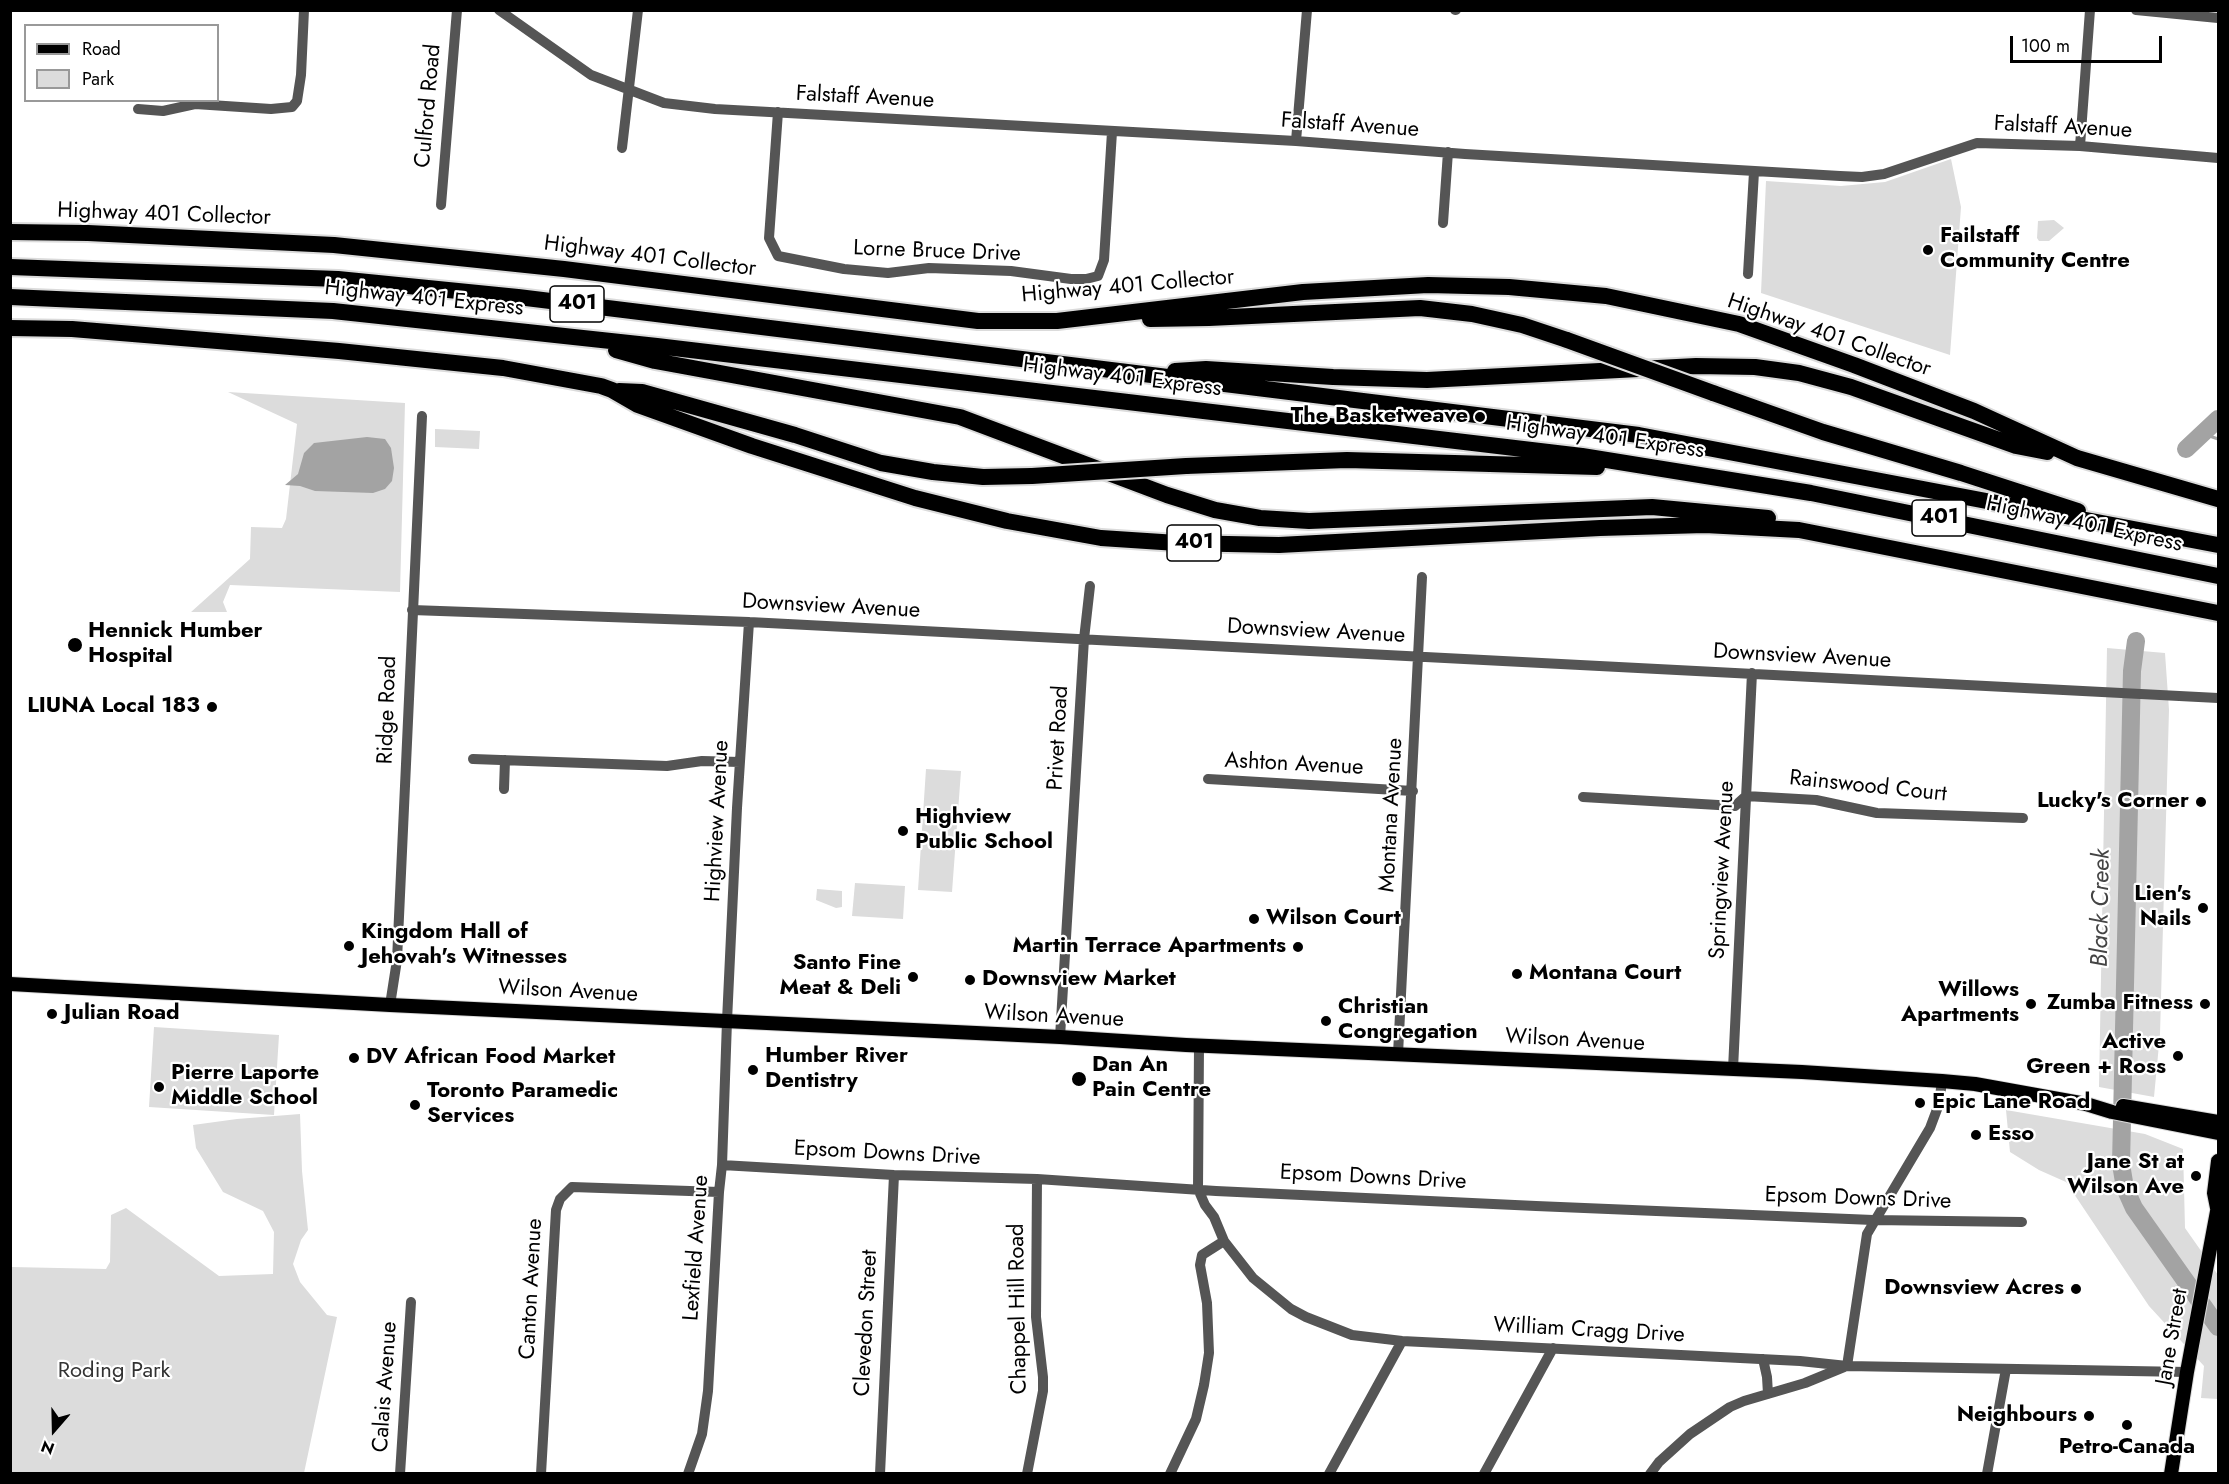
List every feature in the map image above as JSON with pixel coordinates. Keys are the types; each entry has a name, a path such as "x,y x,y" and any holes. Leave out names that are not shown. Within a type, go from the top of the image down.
{"highway":[{"name":"Highway 401 Collector","path":"10,232 88,233 334,245 564,269 978,321 1057,321 1303,292 1428,285 1509,287 1606,296 1740,324 1974,411 2077,458 2218,499"},
{"name":"Highway 401 Express","path":"10,267 338,279 518,297 1639,435 2218,545"},
{"name":"Highway 401 Express","path":"10,297 333,311 1147,403 1582,456 1811,493 2218,576"},
{"path":"1057,321 1209,318 1420,308 1472,314 1522,325 1823,432 2048,501 2112,524"},
{"name":"401","path":"10,328 96,331 492,366 612,390 638,405 752,446 915,498 1007,521 1101,538 1177,543 1279,545 1600,528 1705,525 1800,531 2218,613"},
{"path":"569,337 655,361 960,417 1167,495 1215,510 1260,518 1320,520 1652,507 1770,519 1800,531"},
{"path":"1141,374 1206,369 1427,380 1696,366 1755,368 1799,373 1851,387 2016,446 2077,458"},
{"path":"612,390 642,393 795,435 881,463 933,472 983,477 1347,460 1508,466 1658,468"}],"main road":[{"name":"Wilson Avenue","path":"10,984 1199,1046 1733,1069 1942,1081 1975,1084 2093,1105 2116,1105 2218,1133"},
{"name":"Wilson Avenue","path":"2157,1116 2218,1122"},
{"name":"Jane Street","path":"2171,1473 2187,1372 2218,1207 2214,1193 2218,1161"}],"street":[{"path":"138,109 163,111 195,104 271,109 292,107 297,101 304,10"},
{"name":"Culford Road","path":"441,205 457,10"},
{"name":"Falstaff Avenue","path":"499,10 591,75 664,103 714,109 1296,141 1754,172 1862,177 1884,174 1977,143 2080,146 2218,158"},
{"path":"622,148 638,10"},
{"path":"1296,141 1307,10"},
{"path":"2080,146 2090,10"},
{"path":"2136,10 2218,18"},
{"name":"Lorne Bruce Drive","path":"778,112 769,238 778,256 844,269 888,273 929,268 1011,271 1071,279 1098,276 1104,260 1112,132"},
{"path":"1443,223 1448,152"},
{"path":"1748,274 1754,172"},
{"name":"Ridge Road","path":"390,1005 397,960 422,416"},
{"name":"Montana Avenue","path":"1398,1054 1413,792 1422,577"},
{"name":"Privet Road","path":"1060,1037 1084,639 1090,586"},
{"name":"Downsview Avenue","path":"412,610 749,622 2218,698"},
{"name":"Highview Avenue","path":"727,1021 749,622"},
{"name":"Springview Avenue","path":"1733,1069 1752,674"},
{"path":"473,759 667,766 702,761 740,762"},
{"path":"504,789 505,760"},
{"name":"Ashton Avenue","path":"1208,779 1413,792"},
{"path":"1583,797 1735,806 1746,796"},
{"name":"Rainswood Court","path":"1746,796 1816,800 1877,813 2023,818"},
{"name":"Lexfield Avenue","path":"688,1473 702,1434 707,1407 722,1166 727,1021"},
{"name":"William Cragg Drive","path":"1199,1046 1198,1190 1224,1241 1253,1278 1291,1309 1352,1335 1402,1341 1763,1359 1847,1366 2187,1372"},
{"path":"1650,1473 1674,1448 1730,1407 1805,1383 1847,1366 1867,1234 1930,1128 1939,1104 1942,1081"},
{"name":"Epsom Downs Drive","path":"722,1166 1874,1220 2022,1222"},
{"name":"Clevedon Street","path":"880,1473 894,1175"},
{"name":"Chappel Hill Road","path":"1027,1473 1042,1399 1043,1377 1036,1317 1037,1179"},
{"name":"Canton Avenue","path":"540,1473 556,1210 560,1199 572,1187 719,1192"},
{"path":"1170,1473 1196,1419 1209,1353 1207,1303 1200,1265 1202,1255 1224,1241"},
{"name":"Calais Avenue","path":"400,1473 411,1302"},
{"path":"1329,1473 1402,1341"},
{"path":"1484,1473 1553,1348"},
{"path":"1763,1359 1768,1394"},
{"path":"1987,1473 2006,1369"}],"green space":[{"path":"1951,159 1961,207 1950,355 1761,293 1766,181 1841,186 1885,182"},
{"path":"2054,220 2064,228 2049,241 2039,241 2037,238 2038,221"},
{"path":"228,392 405,403 400,592 230,585 223,602 227,612 191,612 250,559 251,527 282,528 286,519 297,424"},
{"path":"435,429 480,431 479,449 435,447"},
{"path":"2107,648 2165,653 2169,710 2160,1034 2154,1097 2099,1087"},
{"path":"926,769 961,771 952,892 918,890"},
{"path":"855,883 905,886 903,919 852,916"},
{"path":"817,889 842,891 842,907 836,908 816,900"},
{"path":"154,1027 279,1035 274,1115 149,1107"},
{"path":"2006,1110 2145,1134 2183,1149 2185,1228 2218,1275 2218,1399 2201,1398 2204,1366 2149,1306 2066,1182 2039,1170 2010,1152"},
{"name":"Roding Park","path":"300,1114 302,1171 308,1230 301,1240 293,1264 300,1282 327,1315 337,1317 304,1473 11,1473 11,1267 106,1269 110,1262 111,1215 126,1208 219,1276 273,1274 274,1232 263,1211 223,1192 196,1148 193,1125"}],"shaded area":[{"path":"367,437 385,439 391,448 394,468 392,481 385,489 373,493 315,491 300,486 285,485 298,474 304,453 314,443"}],"waterway":[{"name":"Black Creek","path":"2186,449 2218,419"},
{"path":"2201,433 2218,439"},
{"name":"Black Creek","path":"2136,641 2132,671 2121,1164 2125,1188 2134,1208 2218,1327"}],"place":[{"name":"Failstaff Community Centre","path":"1928,250"},
{"name":"The Basketweave","path":"1480,417"},
{"name":"Hennick Humber Hospital","path":"75,645"},
{"name":"LIUNA Local 183","path":"212,707"},
{"name":"Lucky's Corner","path":"2201,802"},
{"name":"Highview Public School","path":"903,831"},
{"name":"Lien's Nails","path":"2203,908"},
{"name":"Wilson Court","path":"1254,919"},
{"name":"Kingdom Hall of Jehovah's Witnesses","path":"349,946"},
{"name":"Martin Terrace Apartments","path":"1298,947"},
{"name":"Montana Court","path":"1517,974"},
{"name":"Santo Fine Meat & Deli","path":"913,977"},
{"name":"Downsview Market","path":"970,980"},
{"name":"Willows Apartments","path":"2031,1004"},
{"name":"Zumba Fitness","path":"2205,1004"},
{"name":"Julian Road","path":"52,1014"},
{"name":"Christian Congregation","path":"1326,1021"},
{"name":"Active Green + Ross","path":"2178,1056"},
{"name":"DV African Food Market","path":"354,1058"},
{"name":"Humber River Dentistry","path":"753,1070"},
{"name":"Dan An Pain Centre","path":"1079,1079"},
{"name":"Pierre Laporte Middle School","path":"159,1087"},
{"name":"Epic Lane Road","path":"1920,1103"},
{"name":"Toronto Paramedic Services","path":"415,1105"},
{"name":"Esso","path":"1976,1135"},
{"name":"Jane St at Wilson Ave","path":"2196,1176"},
{"name":"Downsview Acres","path":"2076,1289"},
{"name":"Neighbours","path":"2089,1416"},
{"name":"Petro-Canada","path":"2127,1425"}]}
